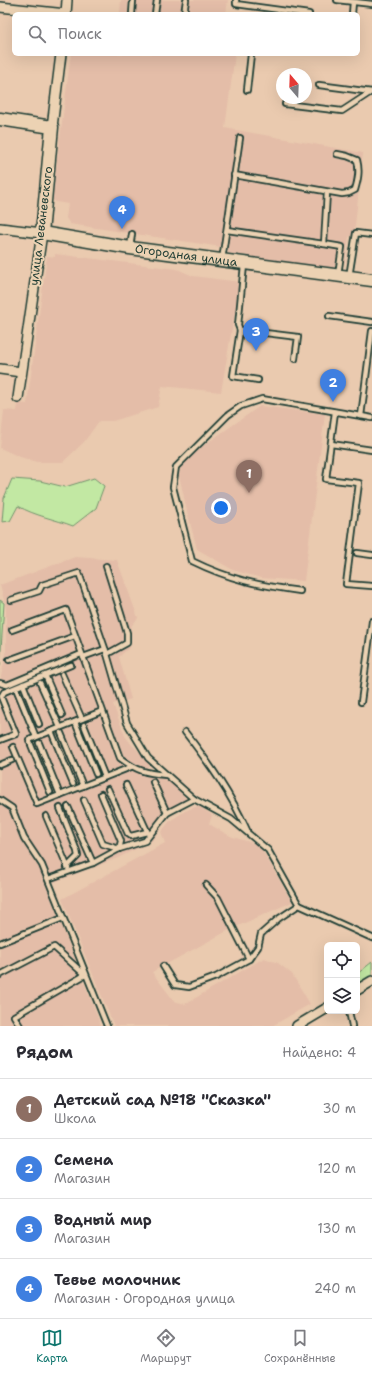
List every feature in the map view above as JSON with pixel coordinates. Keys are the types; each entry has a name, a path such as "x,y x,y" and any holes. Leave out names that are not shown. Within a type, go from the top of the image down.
{"street":[{"path":"66,12 67,0"},
{"path":"0,7 47,12"},
{"name":"улица Леваневского","path":"18,398 42,233 52,126 61,56"},
{"path":"0,119 52,126"},
{"name":"Огородная улица","path":"0,228 42,233 130,248 372,280"},
{"path":"0,369 22,372"},
{"path":"360,988 372,981"},
{"path":"297,1026 324,1010"}],"lane":[{"path":"132,12 133,0"},
{"path":"156,12 157,0"},
{"path":"184,12 186,0"},
{"path":"236,0 236,4 294,12"},
{"path":"337,0 372,4"},
{"path":"352,12 353,2"},
{"path":"247,90 250,56"},
{"path":"319,85 372,91"},
{"path":"285,104 342,111 372,91"},
{"path":"222,260 240,138"},
{"path":"234,175 327,192 349,193 355,190 358,180 359,168 357,160 337,154"},
{"path":"324,244 327,192"},
{"path":"227,230 342,247 344,276"},
{"path":"344,276 356,233 372,235"},
{"path":"130,248 132,234"},
{"path":"244,263 238,325 240,330 233,376 258,380"},
{"path":"330,316 372,322"},
{"path":"240,330 298,337 295,359"},
{"path":"361,416 372,331"},
{"path":"300,591 257,585 220,575 192,561 173,487 176,467 228,415 248,404 262,399 372,418"},
{"path":"335,412 326,479 359,483 346,584 372,586"},
{"path":"331,444 372,450"},
{"path":"356,553 372,555"},
{"path":"0,683 7,685 82,655 106,651 126,643 127,633 106,566"},
{"path":"11,600 39,591 42,585 79,573 106,651 127,723 148,758 194,799 231,819 268,850 299,905 372,938"},
{"path":"12,630 66,610 120,758 131,767 145,773 166,775"},
{"path":"361,702 372,621"},
{"path":"9,660 75,636"},
{"path":"0,740 16,734 1,696 4,692 71,665"},
{"path":"62,674 82,718"},
{"path":"45,675 62,715"},
{"path":"40,683 60,727"},
{"path":"23,684 39,724"},
{"path":"17,691 36,737"},
{"path":"50,792 29,740 102,711"},
{"path":"75,722 96,774"},
{"path":"84,725 105,777"},
{"path":"51,731 73,784"},
{"path":"185,732 207,760 235,804 247,831"},
{"path":"61,733 83,786"},
{"path":"39,743 60,795"},
{"path":"13,747 37,804 131,767"},
{"path":"0,765 12,760"},
{"path":"153,782 167,813"},
{"path":"126,785 148,834"},
{"path":"108,789 128,834 131,836 148,834"},
{"path":"101,794 121,841 119,849"},
{"path":"48,879 68,869 93,863 119,849 145,841 148,834 167,813 194,799"},
{"path":"0,800 12,808 24,838 42,865 85,975 107,1026"},
{"path":"84,800 103,844 119,849"},
{"path":"68,807 93,863"},
{"path":"60,808 78,856 68,869"},
{"path":"46,816 68,869"},
{"path":"206,885 218,898 249,958"},
{"path":"163,966 175,984 189,987 216,977 249,958 258,947 261,934 278,919 299,905"},
{"path":"0,943 63,918"},
{"path":"0,975 54,948 85,975"},
{"path":"20,1026 14,1016 85,975"},
{"path":"349,1014 352,1026"}],"shaded area":[{"path":"121,0 228,0 226,12 120,12"},
{"path":"71,56 235,56 225,128 363,153 354,234 349,237 345,262 336,261 334,269 228,253 228,248 70,224 66,218 68,204 56,202 52,199"},
{"path":"55,254 177,269 193,276 240,282 221,392 162,386 158,407 113,421 99,421 84,442 63,462 37,462 20,457 0,448 4,410 17,411 18,403 27,404 47,256 55,257"},
{"path":"260,406 325,414 304,581 261,578 233,570 197,549 187,511 179,475 183,460"},
{"path":"75,557 117,560 138,618 132,625 129,636 130,647 119,657 131,699 113,704 125,736 132,745 151,763 146,769 146,776 165,777 178,789 189,803 174,811 165,819 152,841 118,858 46,885 101,1026 0,1026 0,681 6,654 6,607 0,585"},
{"path":"198,806 212,815 209,824 230,836 259,845 292,902 229,930 152,972 174,1001 185,1004 264,958 278,963 292,974 310,1004 272,1026 114,1026 62,899 165,843 161,832 170,821 185,811"}],"green space":[{"path":"94,478 104,486 96,508 73,526 38,515 18,506 10,521 2,522 4,498 12,479 40,481 65,487"},
{"path":"0,600 4,603 0,666"},
{"path":"372,962 372,977 360,984 360,972"}],"place":[{"name":"Тевье молочник","path":"122,229"},
{"name":"Водный мир","path":"256,351"},
{"name":"Семена","path":"333,402"},
{"name":"Детский сад №18 \"Сказка\"","path":"249,493"}]}
